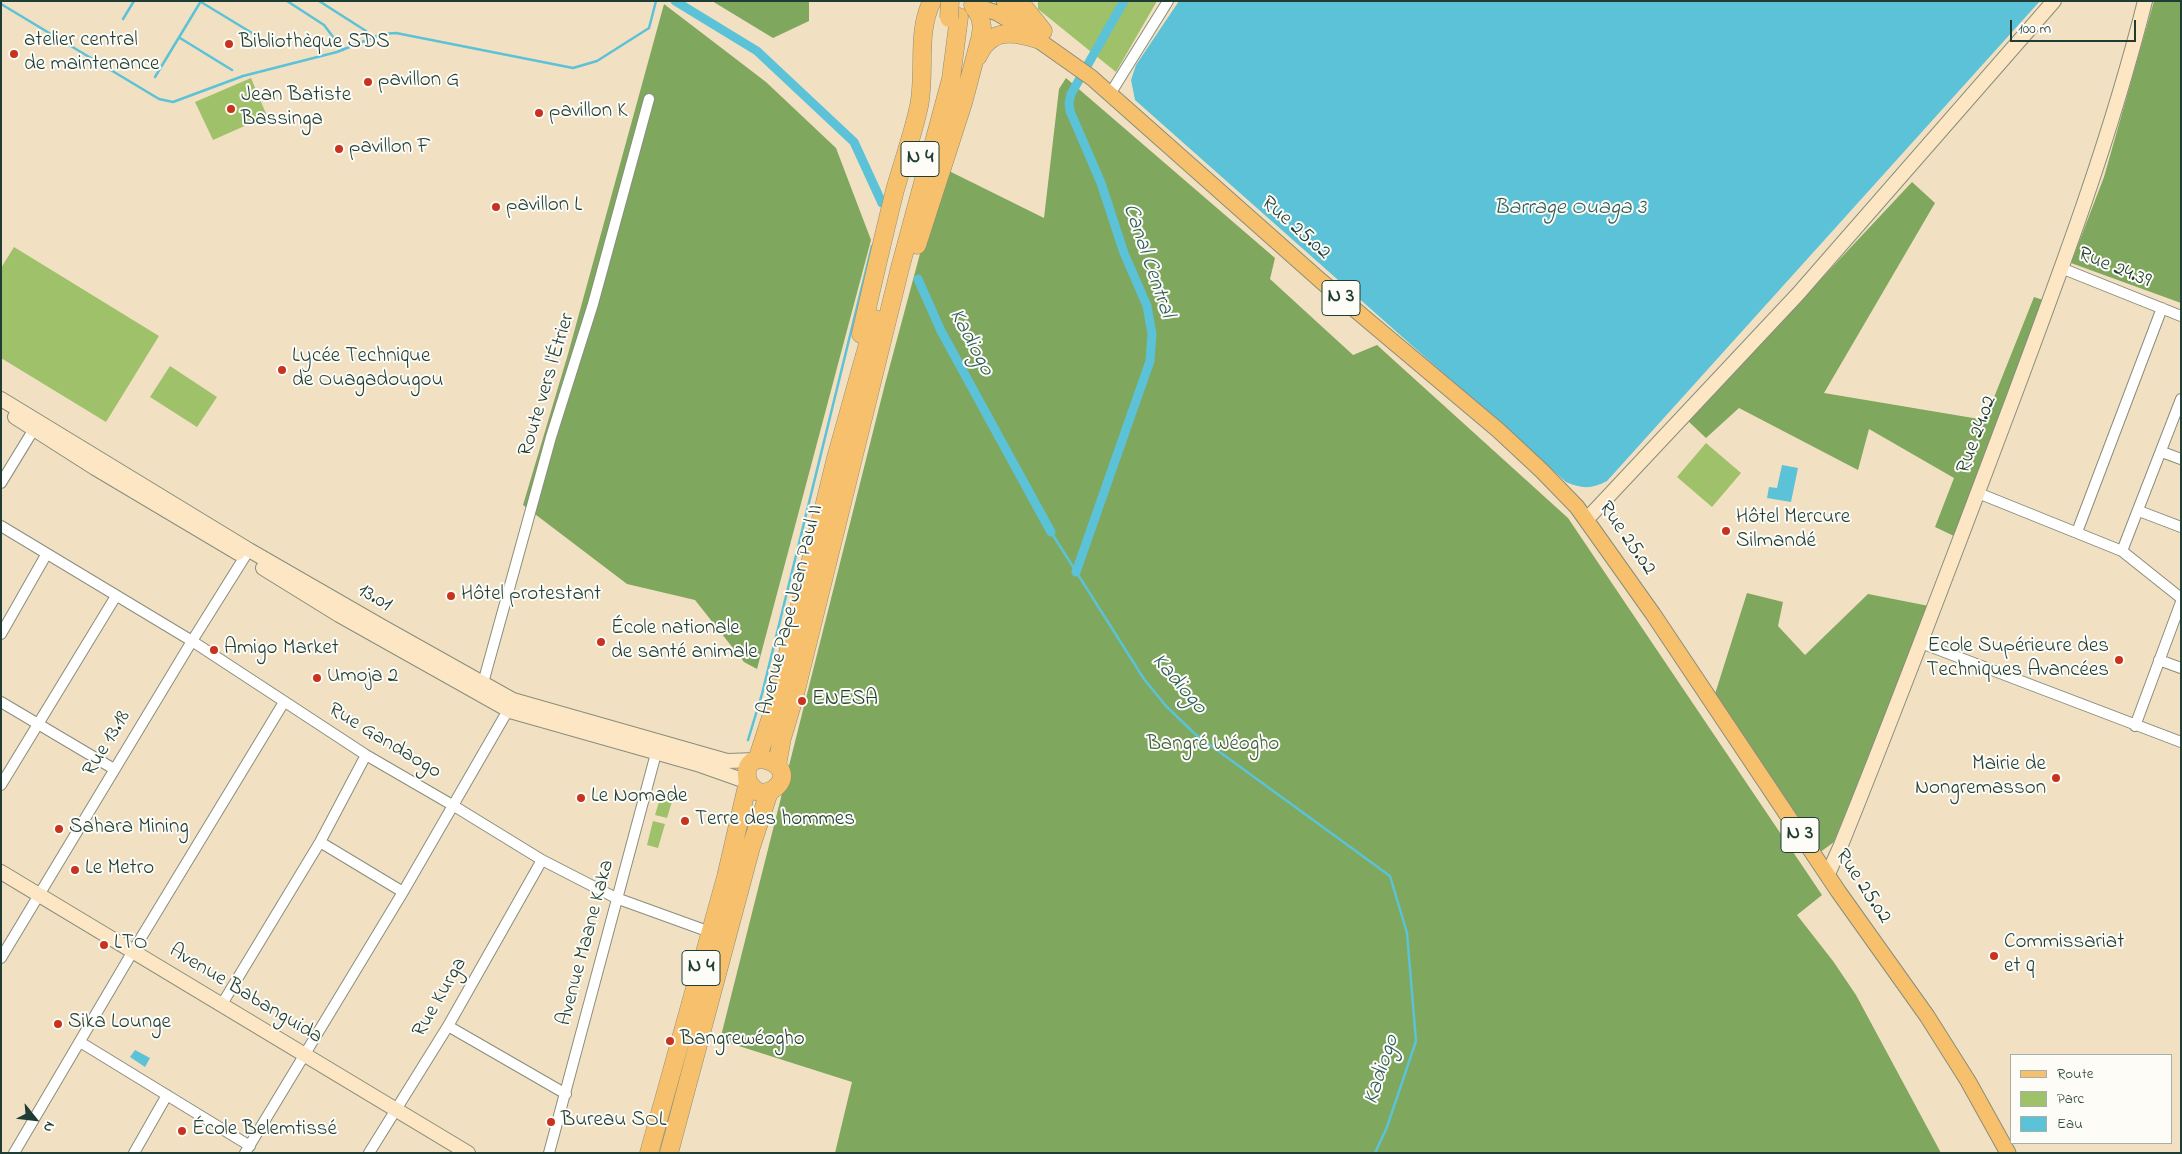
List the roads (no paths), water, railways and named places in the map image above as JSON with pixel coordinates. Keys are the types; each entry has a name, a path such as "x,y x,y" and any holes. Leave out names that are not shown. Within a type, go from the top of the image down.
{"highway":[{"path":"836,458 854,364 880,247 919,106 923,76 923,28 926,12 932,1"},
{"path":"1019,1 1041,35"},
{"path":"852,466 971,73 982,27 980,16 961,7"},
{"name":"N 4","path":"836,458 961,7"},
{"name":"N 4","path":"852,466 900,268 951,79 961,7"},
{"path":"971,73 984,44 993,38 1006,33 1041,35"},
{"name":"Avenue Pape Jean Paul II","path":"649,1153 726,877 748,782 746,777 749,767 757,760 776,702 836,458"},
{"name":"Avenue Pape Jean Paul II","path":"669,1153 751,848 769,792 778,786 780,780 780,770 777,765 782,738 794,698 852,466"},
{"path":"757,760 768,759 777,765"},
{"path":"748,782 756,792 769,792"}],"main road":[{"name":"N 3","path":"938,1 948,7 961,7"},
{"name":"Rue 25.02","path":"1004,1 1321,281 1498,430 1542,471 1587,519 1828,874 1932,1022 1968,1081 2008,1153"},
{"name":"Rue 25.02","path":"961,7 997,13 1041,35"}],"street":[{"path":"1110,94 1168,1"},
{"path":"1587,519 1811,280 2054,1"},
{"name":"Rue 24.02","path":"1828,874 1845,836 1921,643 2062,268 2112,120 2146,1"},
{"name":"Route vers l'Étrier","path":"483,683 550,438 592,304 649,98"},
{"name":"Rue 24.39","path":"2062,268 2181,316"},
{"path":"2077,532 2162,308"},
{"name":"13.01","path":"1,399 36,425 247,554 339,615 511,705 658,747 727,761 757,760"},
{"path":"2122,551 2181,399"},
{"name":"13.01","path":"1,410 36,425"},
{"path":"1,483 36,425"},
{"path":"2162,452 2181,458"},
{"path":"1978,493 2122,551 2181,598"},
{"path":"2139,511 2181,526"},
{"name":"Rue Gandaogo","path":"1,526 46,555 192,641 366,755 542,860 616,898 710,932"},
{"name":"13.01","path":"247,554 483,683 511,705"},
{"name":"Rue 13.18","path":"1,958 192,641 247,554"},
{"path":"1,634 46,555"},
{"path":"1,785 116,596"},
{"path":"2135,726 2181,602"},
{"path":"1921,643 2181,742"},
{"path":"2159,660 2181,668"},
{"path":"1,702 114,770"},
{"path":"14,1153 284,702"},
{"path":"80,1042 167,1095 247,1149 306,1055 403,892 511,705"},
{"name":"13.01","path":"658,747 748,782"},
{"name":"Avenue Maane Kaka","path":"549,1153 616,898 633,847 658,747"},
{"path":"222,1004 320,842 366,755"},
{"path":"320,842 403,892"},
{"name":"Rue Kurga","path":"369,1153 448,1026 542,860"},
{"name":"Avenue Babanguida","path":"1,872 468,1153"},
{"path":"448,1026 566,1094"},
{"path":"134,1153 167,1095"}],"water":[{"name":"Barrage Ouaga 3","path":"1179,1 2040,1 1607,481 1597,486 1587,487 1566,482 1135,100 1131,80 1136,65"},
{"path":"1782,465 1798,468 1791,502 1767,498 1769,487 1777,488"},
{"path":"135,1050 150,1058 145,1067 130,1057"}],"waterway":[{"path":"123,19 134,1"},
{"path":"155,77 201,1"},
{"path":"287,1 324,25 343,50"},
{"path":"319,1 366,31"},
{"path":"1,4 159,99 173,102 243,76 337,52 382,34 396,33 573,68 597,61 649,28 656,1"},
{"name":"Kadiogo","path":"675,1 757,51 854,142 882,203"},
{"name":"Canal Central","path":"1076,572 1150,361 1152,334 1147,306 1124,253 1101,183 1070,111 1069,103 1071,94 1124,1"},
{"path":"201,2 252,33"},
{"path":"180,38 232,70"},
{"path":"748,740 762,694 872,246"},
{"name":"Kadiogo","path":"918,279 941,331 1051,532"},
{"name":"Kadiogo","path":"1051,532 1144,679 1166,706 1195,734 1390,876 1407,933 1416,1041 1387,1127 1375,1153"}],"place":[{"name":"Bibliothèque SDS","path":"229,44"},
{"name":"atelier central de maintenance","path":"14,54"},
{"name":"pavillon G","path":"368,82"},
{"name":"Jean Batiste Bassinga","path":"231,109"},
{"name":"pavillon K","path":"539,113"},
{"name":"pavillon F","path":"339,149"},
{"name":"pavillon L","path":"496,207"},
{"name":"Lycée Technique de Ouagadougou","path":"282,370"},
{"name":"Hôtel Mercure Silmandé","path":"1726,531"},
{"name":"Hôtel protestant","path":"451,596"},
{"name":"École nationale de santé animale","path":"601,642"},
{"name":"Amigo Market","path":"214,650"},
{"name":"Ecole Supérieure des Techniques Avancées","path":"2119,660"},
{"name":"Umoja 2","path":"317,678"},
{"name":"ENESA","path":"802,701"},
{"name":"Mairie de Nongremasson","path":"2056,778"},
{"name":"Le Nomade","path":"581,798"},
{"name":"Terre des hommes","path":"685,821"},
{"name":"Sahara Mining","path":"59,829"},
{"name":"Le Metro","path":"75,870"},
{"name":"LTO","path":"104,945"},
{"name":"Commissariat et q","path":"1994,956"},
{"name":"Sika Lounge","path":"58,1024"},
{"name":"Bangrewéogho","path":"670,1041"},
{"name":"Bureau SOL","path":"551,1122"},
{"name":"École Belemtissé","path":"182,1131"}],"park label":[{"name":"Bangré Wéogho","path":"1213,746"}]}
